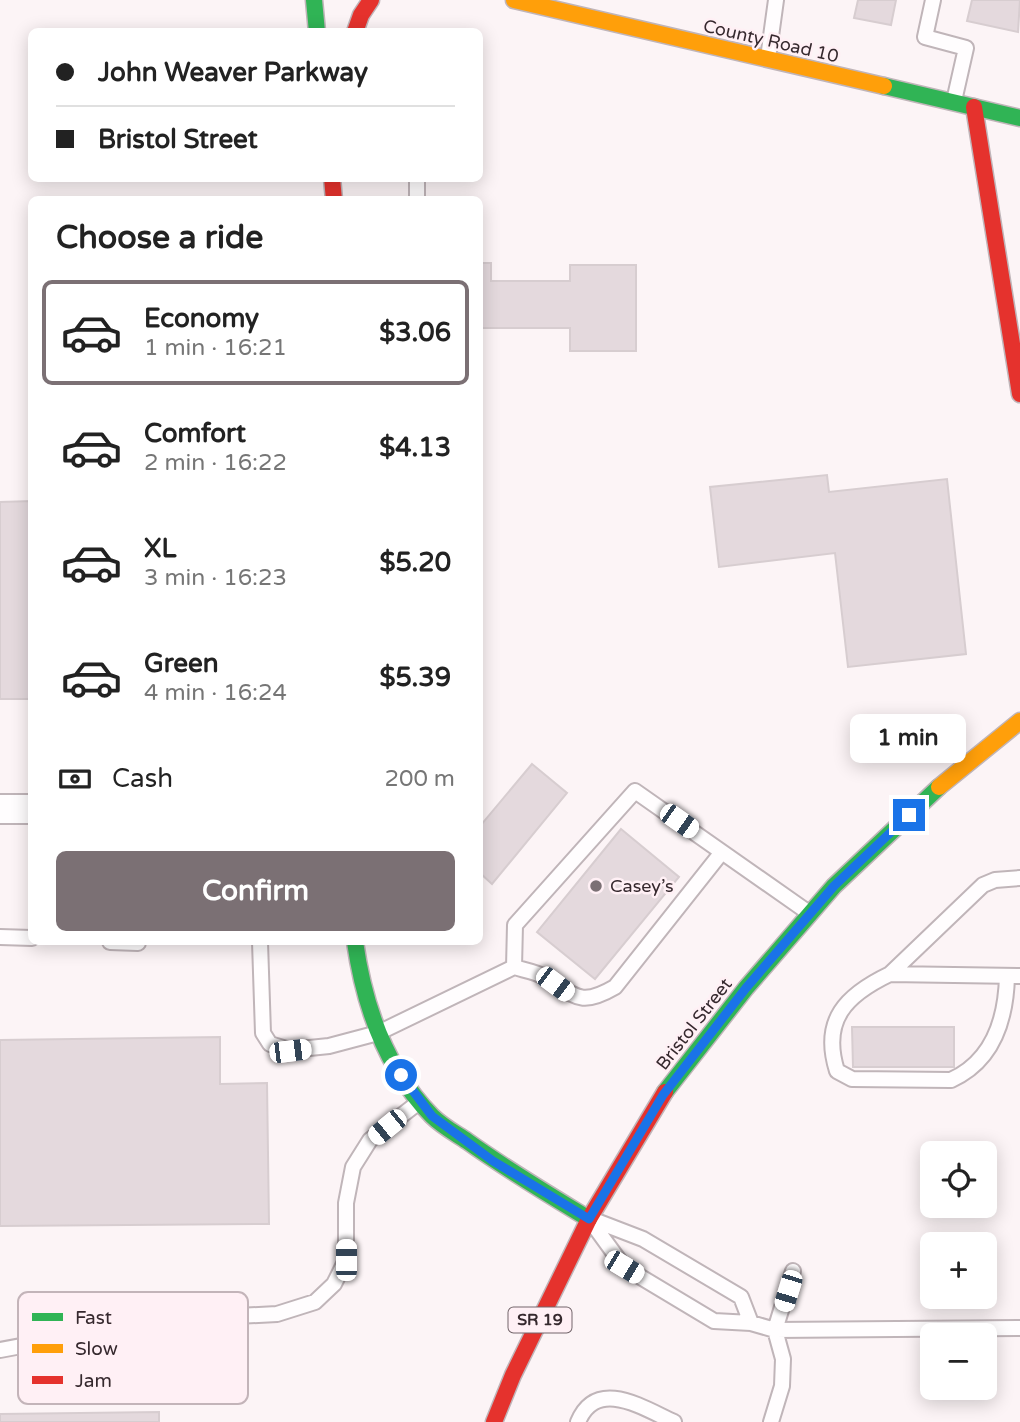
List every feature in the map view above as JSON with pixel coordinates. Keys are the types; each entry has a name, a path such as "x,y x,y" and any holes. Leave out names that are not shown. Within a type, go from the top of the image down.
{"main road":[{"path":"314,0 317,28"},
{"path":"356,28 371,0"},
{"name":"County Road 10","path":"514,0 1020,117"},
{"path":"974,107 1020,394"},
{"name":"Bristol Street","path":"494,1422 513,1375 589,1219 663,1095 746,988 834,886 946,780 1020,722"},
{"path":"356,945 363,987 378,1033 401,1075 432,1116 493,1161 589,1219"}],"street":[{"path":"0,810 28,809"}],"lane":[{"path":"768,60 776,0"},
{"path":"933,0 925,37 966,48 953,103"},
{"path":"514,967 515,925 635,791 810,914"},
{"path":"260,945 263,1033 270,1044 290,1051 329,1046 378,1033 514,967 544,976 566,993 585,998 600,996 615,987 722,852"},
{"path":"890,974 1013,976 991,1045 967,1073 951,1080 852,1079 837,1071 832,1055 833,1030 838,1013 864,986 890,974 983,885 995,880 1020,878"},
{"path":"0,937 28,938"},
{"path":"248,1315 277,1314 315,1302 334,1284 346,1260 346,1203 352,1167 370,1140 420,1101"},
{"path":"589,1219 624,1267 714,1321 751,1323 775,1330 1020,1328"},
{"path":"589,1219 643,1239 741,1297 751,1323"},
{"path":"771,1422 782,1386 783,1359 775,1330 793,1271"},
{"path":"0,1350 18,1347"},
{"path":"578,1422 584,1408 604,1398 626,1400 674,1422"}],"building":[{"path":"858,0 896,0 891,25 854,18"},
{"path":"972,0 1020,0 1018,32 967,21"},
{"path":"483,263 491,263 491,281 570,281 570,265 636,265 636,351 570,351 570,328 483,328"},
{"path":"827,475 829,492 947,479 966,654 848,667 835,553 719,567 710,487"},
{"path":"28,501 28,699 0,699 0,502"},
{"path":"532,764 567,793 492,884 483,876 483,822"},
{"path":"621,829 679,877 595,979 537,932"},
{"path":"852,1027 954,1027 954,1067 853,1067"},
{"path":"220,1037 220,1084 267,1083 269,1224 0,1226 0,1040"},
{"path":"159,1412 159,1422 0,1422 0,1414"}],"traffic: fast":[{"path":"314,0 317,28"},
{"path":"884,86 1020,118"},
{"path":"665,1092 746,988 834,886 939,787"},
{"path":"356,945 364,989 380,1035 390,1057 416,1098 444,1126 589,1219"}],"traffic: slow":[{"path":"514,0 884,86"},
{"path":"939,787 1020,721"}],"traffic: jam":[{"path":"356,28 371,0"},
{"path":"974,107 1020,394"},
{"path":"332,182 334,196"},
{"path":"494,1422 513,1375 589,1219 665,1092"}],"place":[{"name":"Casey’s","path":"596,886"}],"route":[{"path":"401,1075 432,1116 493,1161 589,1219 663,1095 746,988 834,886 909,815"}]}
